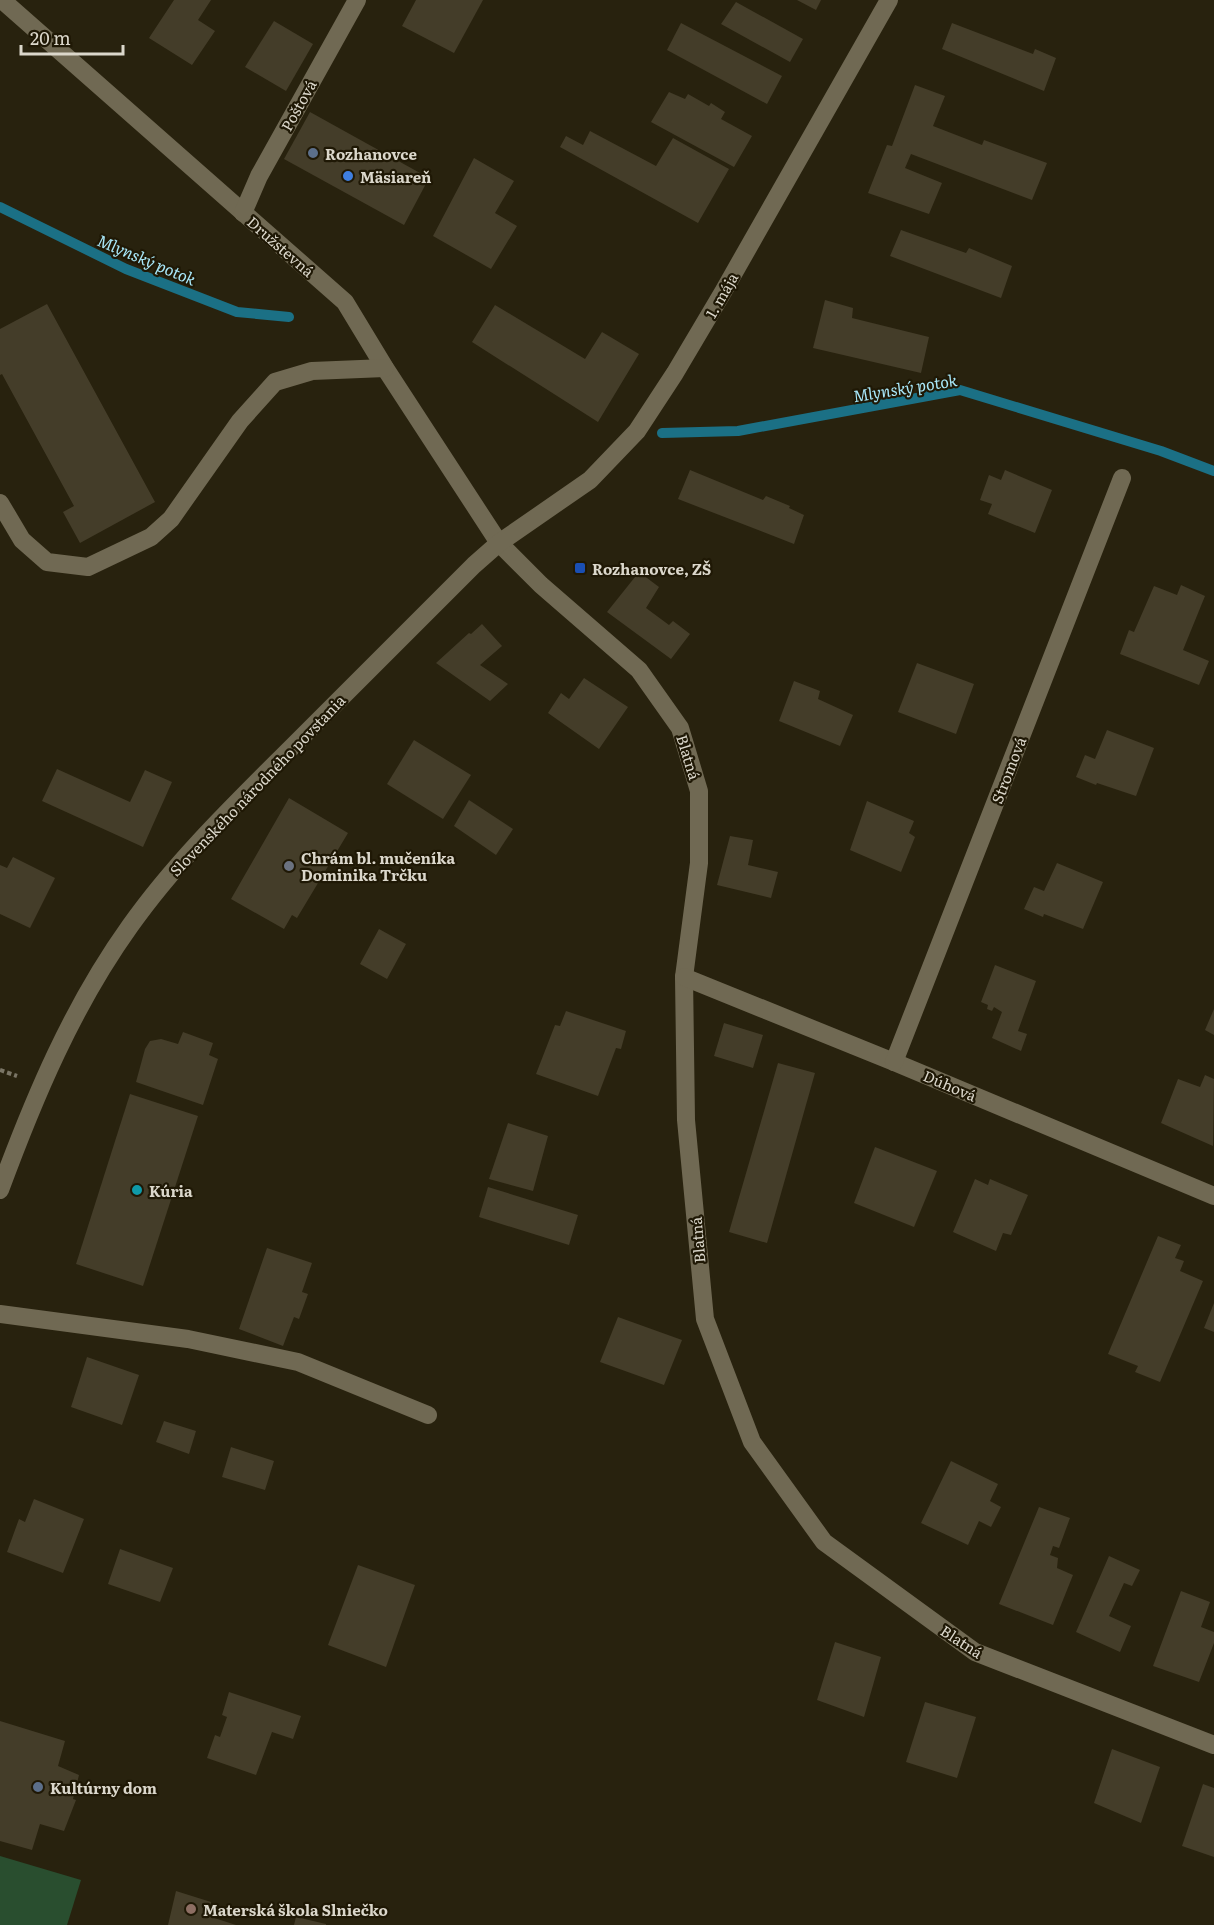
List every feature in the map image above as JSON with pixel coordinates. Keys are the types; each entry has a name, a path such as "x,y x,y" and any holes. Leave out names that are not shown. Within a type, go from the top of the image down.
{"street":[{"name":"Družstevná","path":"2,0 345,302 385,368 499,543"},
{"name":"Poštová","path":"243,213 259,176 357,0"},
{"name":"1. mája","path":"499,543 590,480 637,431 723,292 889,0"},
{"path":"0,503 22,540 47,562 88,567 152,537 171,519 240,421 274,382 312,370 385,368"},
{"name":"Stromová","path":"894,1062 1122,478"},
{"name":"Blatná","path":"499,543 541,585 639,670 680,728 699,791 699,863 684,977 686,1120 705,1319 752,1442 824,1542 975,1652 1214,1745"},
{"name":"Slovenského národného povstania","path":"0,1190 28,1115 62,1040 96,979 130,926 167,879 243,795 474,565 499,543"},
{"name":"Dúhová","path":"684,977 1214,1196"},
{"path":"0,1314 188,1339 298,1362 428,1415"}],"green space":[{"path":"0,1856 81,1880 67,1925 0,1925"}],"building":[{"path":"174,0 211,0 198,20 215,31 192,65 149,38"},
{"path":"416,0 483,0 454,53 402,26"},
{"path":"797,0 821,0 816,10"},
{"path":"736,2 803,39 790,62 721,24"},
{"path":"274,21 313,44 286,91 245,67"},
{"path":"681,23 782,76 767,104 667,50"},
{"path":"952,23 1033,54 1035,49 1056,58 1044,91 942,49"},
{"path":"915,85 945,96 933,126 982,145 984,140 1047,163 1032,200 911,154 905,168 942,183 929,214 868,193 887,145 892,146"},
{"path":"669,92 685,99 688,94 709,106 711,103 725,112 721,119 752,136 734,167 651,122"},
{"path":"310,112 429,178 404,225 284,159"},
{"path":"590,131 656,166 673,138 729,169 698,223 560,147 566,136 583,145"},
{"path":"474,158 514,181 495,213 517,226 491,269 433,236"},
{"path":"901,230 966,253 969,248 1012,266 1001,298 890,256"},
{"path":"825,300 853,308 852,318 929,337 921,373 813,348"},
{"path":"47,304 155,502 80,543 63,512 74,506 2,374 0,375 0,329"},
{"path":"495,305 585,359 602,332 639,354 598,422 472,342"},
{"path":"690,470 763,500 766,496 804,515 794,544 678,499"},
{"path":"1005,470 1052,490 1035,533 988,514 992,504 980,500 989,475 1001,480"},
{"path":"639,572 659,587 646,608 669,625 673,621 690,634 671,659 607,612"},
{"path":"1181,585 1205,596 1183,650 1209,661 1199,685 1120,654 1129,630 1134,632 1154,586 1177,595"},
{"path":"482,624 502,646 480,665 508,684 490,701 436,663"},
{"path":"917,663 974,684 956,734 898,712"},
{"path":"584,678 628,707 599,749 548,713 561,693 569,699"},
{"path":"794,681 820,691 818,699 853,715 840,746 779,721"},
{"path":"1107,730 1154,748 1136,796 1076,777 1085,755 1095,759"},
{"path":"414,740 471,775 443,819 387,784"},
{"path":"57,769 130,802 145,770 172,782 143,847 42,801"},
{"name":"Chrám bl. mučeníka Dominika Trčku","path":"289,798 348,833 297,918 292,915 284,929 231,899"},
{"path":"469,800 513,829 496,855 454,826"},
{"path":"867,801 914,821 909,833 915,837 901,872 850,850"},
{"path":"730,836 753,840 748,865 778,872 771,898 717,885"},
{"path":"13,857 55,878 30,928 0,914 0,865 7,868"},
{"path":"1057,863 1103,882 1083,929 1024,909 1034,887 1044,891"},
{"path":"379,929 406,944 387,979 360,964"},
{"path":"995,965 1036,981 1018,1031 1027,1034 1021,1051 992,1038 1002,1012 994,1007 992,1011 987,1009 988,1005 981,1002"},
{"path":"1214,1009 1214,1035 1205,1030"},
{"path":"566,1011 626,1031 621,1049 616,1048 598,1096 536,1074 555,1025 560,1026"},
{"path":"724,1023 763,1035 753,1068 714,1056"},
{"path":"183,1032 213,1043 209,1055 218,1059 203,1105 136,1082 145,1049 150,1041 161,1039 178,1044"},
{"path":"778,1063 815,1073 767,1243 729,1232"},
{"path":"1205,1075 1214,1079 1213,1146 1161,1123 1178,1079 1200,1087"},
{"name":"Kúria","path":"130,1094 198,1116 143,1286 76,1264"},
{"path":"508,1123 548,1136 533,1191 489,1179"},
{"path":"875,1147 937,1171 914,1227 854,1203"},
{"path":"975,1179 988,1185 990,1179 1028,1195 1011,1235 1003,1233 996,1251 953,1232"},
{"path":"488,1187 578,1215 569,1245 479,1217"},
{"path":"1158,1236 1181,1245 1175,1258 1184,1261 1180,1271 1203,1281 1160,1382 1135,1372 1138,1366 1108,1354"},
{"path":"267,1248 312,1263 302,1292 308,1294 299,1319 294,1317 283,1346 239,1329"},
{"path":"1214,1303 1214,1332 1204,1328"},
{"path":"618,1317 682,1340 664,1385 600,1362"},
{"path":"87,1357 139,1375 122,1425 71,1407"},
{"path":"164,1421 196,1431 189,1454 156,1442"},
{"path":"231,1447 274,1461 265,1490 222,1477"},
{"path":"951,1461 998,1484 990,1501 1001,1507 991,1527 979,1521 968,1545 921,1523"},
{"path":"34,1499 84,1519 63,1573 7,1552 19,1519 25,1522"},
{"path":"1039,1507 1070,1518 1059,1548 1053,1546 1050,1555 1058,1558 1057,1568 1073,1575 1053,1625 999,1604"},
{"path":"120,1549 173,1568 160,1602 108,1584"},
{"path":"1109,1556 1140,1570 1132,1586 1124,1583 1109,1616 1131,1626 1120,1652 1076,1632"},
{"path":"358,1565 415,1585 386,1667 328,1645"},
{"path":"1181,1591 1210,1602 1201,1627 1214,1632 1214,1643 1199,1682 1153,1666"},
{"path":"835,1642 881,1657 864,1717 817,1700"},
{"path":"229,1692 301,1716 293,1739 272,1732 256,1775 207,1758 215,1735 220,1737 227,1717 222,1715"},
{"path":"925,1702 976,1717 957,1778 906,1762"},
{"name":"Kultúrny dom","path":"0,1721 65,1741 58,1766 79,1775 73,1799 76,1800 64,1831 40,1824 32,1850 0,1841"},
{"path":"1112,1749 1160,1767 1141,1823 1094,1803"},
{"path":"1203,1784 1214,1788 1214,1857 1182,1846"},
{"name":"Materská škola Slniečko","path":"176,1891 211,1902 208,1916 236,1925 168,1925"},
{"name":"Materská škola Slniečko","path":"296,1917 326,1924 326,1925 294,1925"}],"waterway":[{"name":"Mlynský potok","path":"0,207 126,269 237,312 289,317"},
{"name":"Mlynský potok","path":"662,433 738,431 960,390 1161,451 1214,471"}],"place":[{"name":"Rozhanovce","path":"313,153"},
{"name":"Mäsiareň","path":"348,176"},
{"name":"Rozhanovce, ZŠ","path":"580,568"},
{"name":"Chrám bl. mučeníka Dominika Trčku","path":"289,866"},
{"name":"Kúria","path":"137,1190"},
{"name":"Kultúrny dom","path":"38,1787"},
{"name":"Materská škola Slniečko","path":"191,1909"}]}
